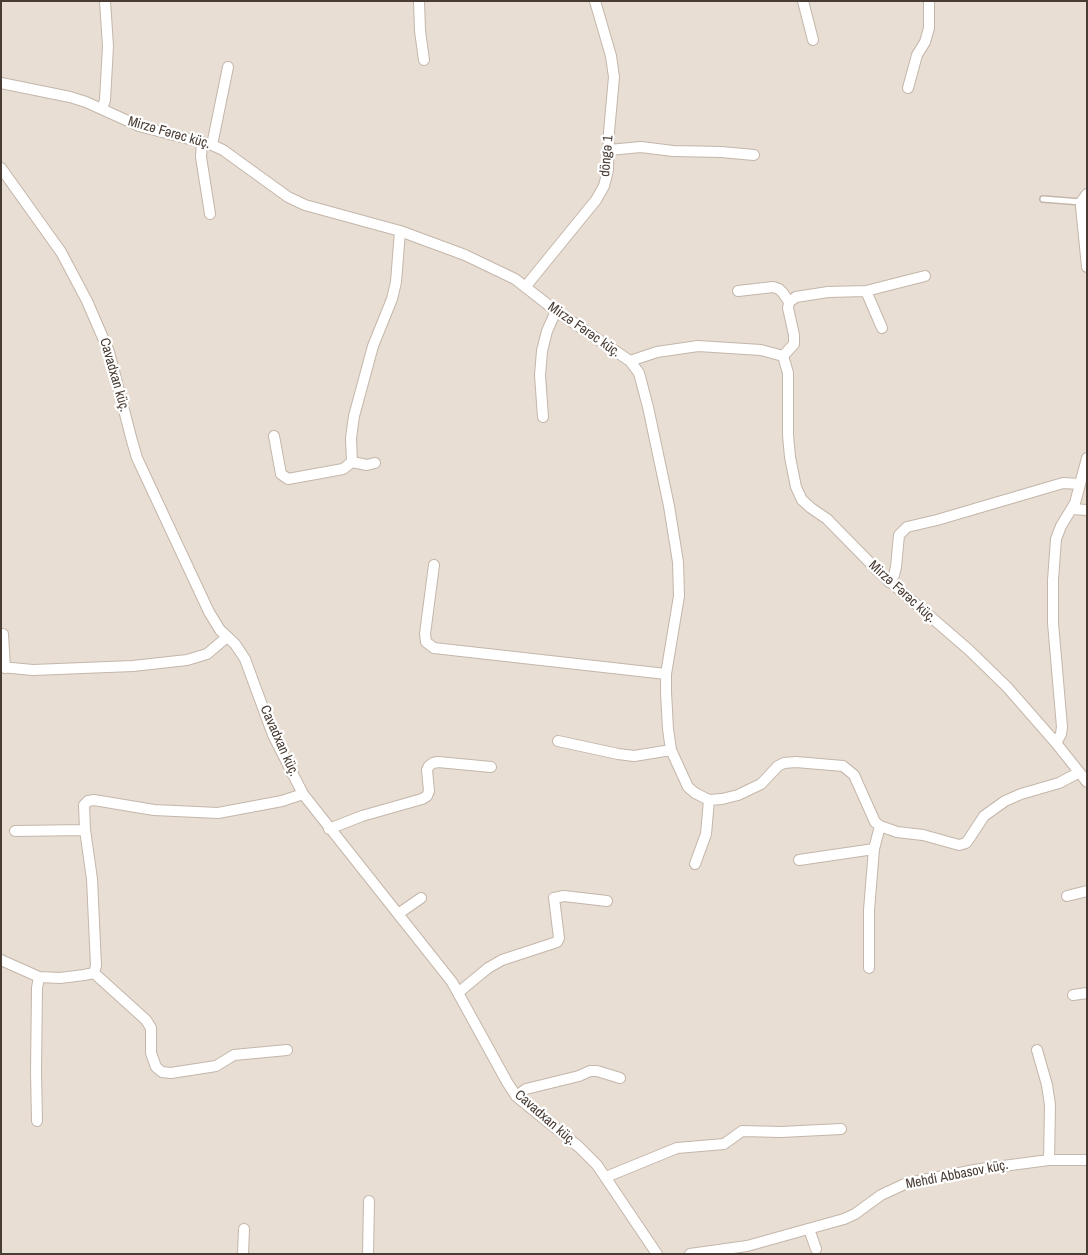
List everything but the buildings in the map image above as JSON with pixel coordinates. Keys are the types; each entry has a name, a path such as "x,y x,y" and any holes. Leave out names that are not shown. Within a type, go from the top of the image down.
{"street":[{"path":"102,109 105,100 108,46 105,1"},
{"path":"419,1 420,31 424,60"},
{"name":"döngə 1","path":"526,286 596,200 604,186 608,170 614,77 611,56 595,1"},
{"path":"803,1 813,40"},
{"path":"908,88 916,56 925,42 930,28 929,1"},
{"path":"212,145 228,68"},
{"name":"Mirzə Fərəc küç.","path":"1,83 70,97 139,126 212,145 223,150 288,198 305,205 400,232 465,255 526,286 556,311 630,361 657,352 693,346 761,350 784,356 788,373 790,457 799,494 806,504 826,519 889,582 1008,686 1087,782"},
{"path":"202,142 201,157 210,214"},
{"path":"609,150 652,147 674,151 754,155"},
{"name":"Cavadxan küç.","path":"1,168 56,246 87,301 109,352 138,458 209,612 215,623 235,644 245,659 273,735 303,794 459,992 516,1096 579,1147 606,1177 657,1254"},
{"path":"1084,198 1087,267"},
{"path":"352,462 351,438 354,416 373,346 392,299 396,282 400,232"},
{"path":"789,302 796,297 811,294 866,291 925,276"},
{"path":"738,291 773,288 779,289 784,293 789,302 788,316 794,335 794,344 784,356"},
{"path":"866,291 882,328"},
{"path":"543,417 540,374 542,351 547,331 556,311"},
{"path":"630,361 639,373 648,407 669,506 678,562 678,596 666,674 668,729 671,750 688,788 695,794 709,800 730,797 752,789 761,784 778,766 784,763 796,762 843,766 854,775 875,822 880,826 897,832 922,835 960,845 970,839 984,816 1004,801 1059,783 1078,773"},
{"path":"274,436 281,474 288,479 343,469 352,462"},
{"path":"1056,743 1060,738 1062,727 1053,623 1053,580 1058,533 1072,509 1087,458"},
{"path":"352,462 367,466 375,463"},
{"path":"889,582 894,575 896,567 899,535 907,527 1063,483 1080,484"},
{"path":"1072,509 1087,510"},
{"path":"434,565 425,634 426,642 434,648 666,674"},
{"path":"3,634 3,667 33,670 115,667 186,660 207,654 227,637"},
{"path":"558,741 626,755 650,754 671,750"},
{"path":"329,828 362,816 422,799 429,791 427,770 433,763 491,767"},
{"path":"94,973 97,955 92,879 85,830 84,805 88,801 94,800 154,810 206,813 235,811 282,801 303,794"},
{"path":"695,864 706,834 709,800"},
{"path":"869,968 869,910 874,849 880,826"},
{"path":"15,831 85,830"},
{"path":"799,860 874,849"},
{"path":"1067,896 1087,891"},
{"path":"459,992 488,968 502,960 557,942 559,938 554,898 558,896 607,901"},
{"path":"398,914 421,898"},
{"path":"1,960 39,977 60,978 94,973"},
{"path":"94,973 146,1020 151,1028 151,1053 156,1067 162,1072 171,1073 216,1066 234,1055 288,1050"},
{"path":"37,1121 37,988 39,977"},
{"path":"1073,995 1087,993"},
{"path":"1037,1050 1047,1084 1050,1105 1050,1160"},
{"path":"516,1096 526,1089 578,1076 590,1071 597,1071 620,1078"},
{"path":"606,1177 677,1148 724,1144 742,1131 781,1132 841,1129"},
{"name":"Mehdi Abbasov küç.","path":"690,1254 747,1246 844,1219 855,1214 881,1195 908,1183 980,1169 1050,1160 1087,1160"},
{"path":"368,1254 369,1201"},
{"path":"243,1254 244,1229"},
{"path":"809,1229 816,1248"}],"lane":[{"path":"1043,199 1084,198"}],"shaded area":[{"path":"1,1 1087,1 1087,1254 1,1254"}]}
